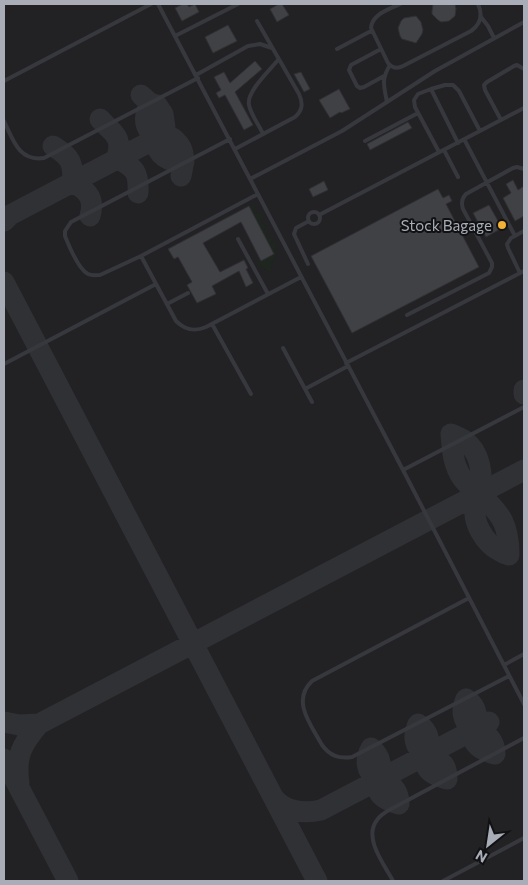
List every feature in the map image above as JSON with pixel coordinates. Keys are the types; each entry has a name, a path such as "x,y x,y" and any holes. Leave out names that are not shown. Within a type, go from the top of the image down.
{"lane":[{"path":"4,81 151,4"},
{"path":"158,4 524,704"},
{"path":"175,36 238,4"},
{"path":"400,4 376,16 371,22 371,31 390,65 395,68 401,68 476,28 481,17 478,4"},
{"path":"481,17 494,38"},
{"path":"235,150 295,117 302,106 301,98 257,21"},
{"path":"250,178 342,131 435,71 524,22"},
{"path":"336,49 371,31"},
{"path":"4,121 22,153 32,158 44,158 197,76 248,46 260,44 272,48"},
{"path":"381,49 351,65 349,70 357,86 360,88 384,76"},
{"path":"263,134 249,106 249,98 253,90 278,60"},
{"path":"387,102 384,76 390,65"},
{"path":"501,120 484,85 514,66 517,65 524,69"},
{"path":"439,152 414,104 418,94 449,84 457,88 480,131"},
{"path":"431,89 458,142"},
{"path":"319,215 524,108"},
{"path":"365,140 418,113"},
{"path":"230,139 75,220 67,226 65,236 79,265 88,274 100,275 141,256 258,194"},
{"path":"464,140 515,236"},
{"path":"444,150 458,177"},
{"path":"408,315 486,275 491,270 491,260 463,209 462,202 466,194 515,167 524,169"},
{"path":"309,221 310,213 315,212 319,215"},
{"path":"309,221 311,224 316,224 320,220 319,215"},
{"path":"308,264 294,234 296,228 309,221"},
{"path":"305,389 347,364 522,272 507,246 508,242 524,231"},
{"path":"238,239 268,294"},
{"path":"141,256 176,321 185,328 195,330 212,324 301,277"},
{"path":"4,364 156,284"},
{"path":"167,304 188,293"},
{"path":"212,324 251,394"},
{"path":"284,348 312,402"},
{"path":"403,470 524,407"},
{"path":"469,598 316,678 305,689 302,700 304,710 326,750 335,756 346,758 352,757 509,676"},
{"path":"504,665 524,654"},
{"path":"393,881 373,842 373,830 382,814 524,738"},
{"path":"443,881 524,838"}],"shaded area":[{"path":"4,4 524,4 524,881 4,881"},
{"path":"256,205 254,210 257,212 255,213 262,215 260,222 266,226 264,230 268,230 266,234 268,238 273,239 271,244 274,242 277,246 274,249 276,255 269,272 256,263 274,254 250,207"}],"building":[{"path":"187,4 189,7 195,4 199,12 182,21 175,8"},
{"path":"282,4 289,15 277,22 270,9"},
{"path":"433,4 455,4 455,16 449,21 441,22 432,14"},
{"path":"416,16 421,22 423,30 416,43 402,39 398,28 404,18"},
{"path":"228,25 237,41 213,53 205,37"},
{"path":"255,61 262,69 235,92 253,125 244,130 225,95 219,98 216,93 221,90 214,77 224,72 230,83"},
{"path":"301,72 310,89 304,92 294,74"},
{"path":"339,89 350,109 330,118 319,100"},
{"path":"408,122 412,128 370,150 367,144"},
{"path":"513,180 518,190 524,186 524,216 515,221 503,198 511,193 506,184"},
{"path":"324,181 328,190 313,197 309,189"},
{"path":"438,189 443,198 449,195 452,201 446,204 479,267 352,333 311,256"},
{"path":"489,205 502,228 486,237 473,213"},
{"path":"249,206 274,254 261,261 241,222 203,243 220,272 244,260 253,283 246,287 239,271 212,286 216,294 197,303 187,285 192,282 178,257 174,259 168,249"}],"taxiway":[{"path":"141,95 150,103 157,105 163,114 165,127 161,136 171,137 181,148 183,153 181,176"},
{"path":"150,103 146,122 148,130 157,139 159,151 168,159 184,162"},
{"path":"100,119 118,140 119,150 117,158 135,171 138,180 138,193"},
{"path":"4,221 10,215 161,136"},
{"path":"53,146 64,153 70,161 73,183 83,189 89,196 92,205 90,216"},
{"path":"4,282 317,881"},
{"path":"451,434 457,469 465,481 480,494 494,508 503,521 508,536 509,555 493,547 484,538 478,526 475,514 475,508 480,494 481,487 481,472 478,458 470,446 451,434"},
{"path":"39,724 524,470"},
{"path":"466,699 463,707 464,719 473,730 482,732 490,739 495,754 482,749 473,740 473,730 473,729 476,723 476,712 471,703 466,699"},
{"path":"4,722 19,725 39,724 21,751 18,765 19,783"},
{"path":"273,797 283,806 295,811 321,810 489,722"},
{"path":"447,779 434,774 428,768 426,762 427,754 428,747 428,739 426,731 418,724 415,732 416,745 426,754 431,756 435,758 444,765 447,779"},
{"path":"371,748 367,761 368,769 374,777 378,780 379,780 379,781 388,783 394,788 399,804 386,799 380,794 378,780 380,764 378,756 371,748"},
{"path":"4,759 68,881"}],"place":[{"name":"Stock Bagage","path":"502,225"}]}
